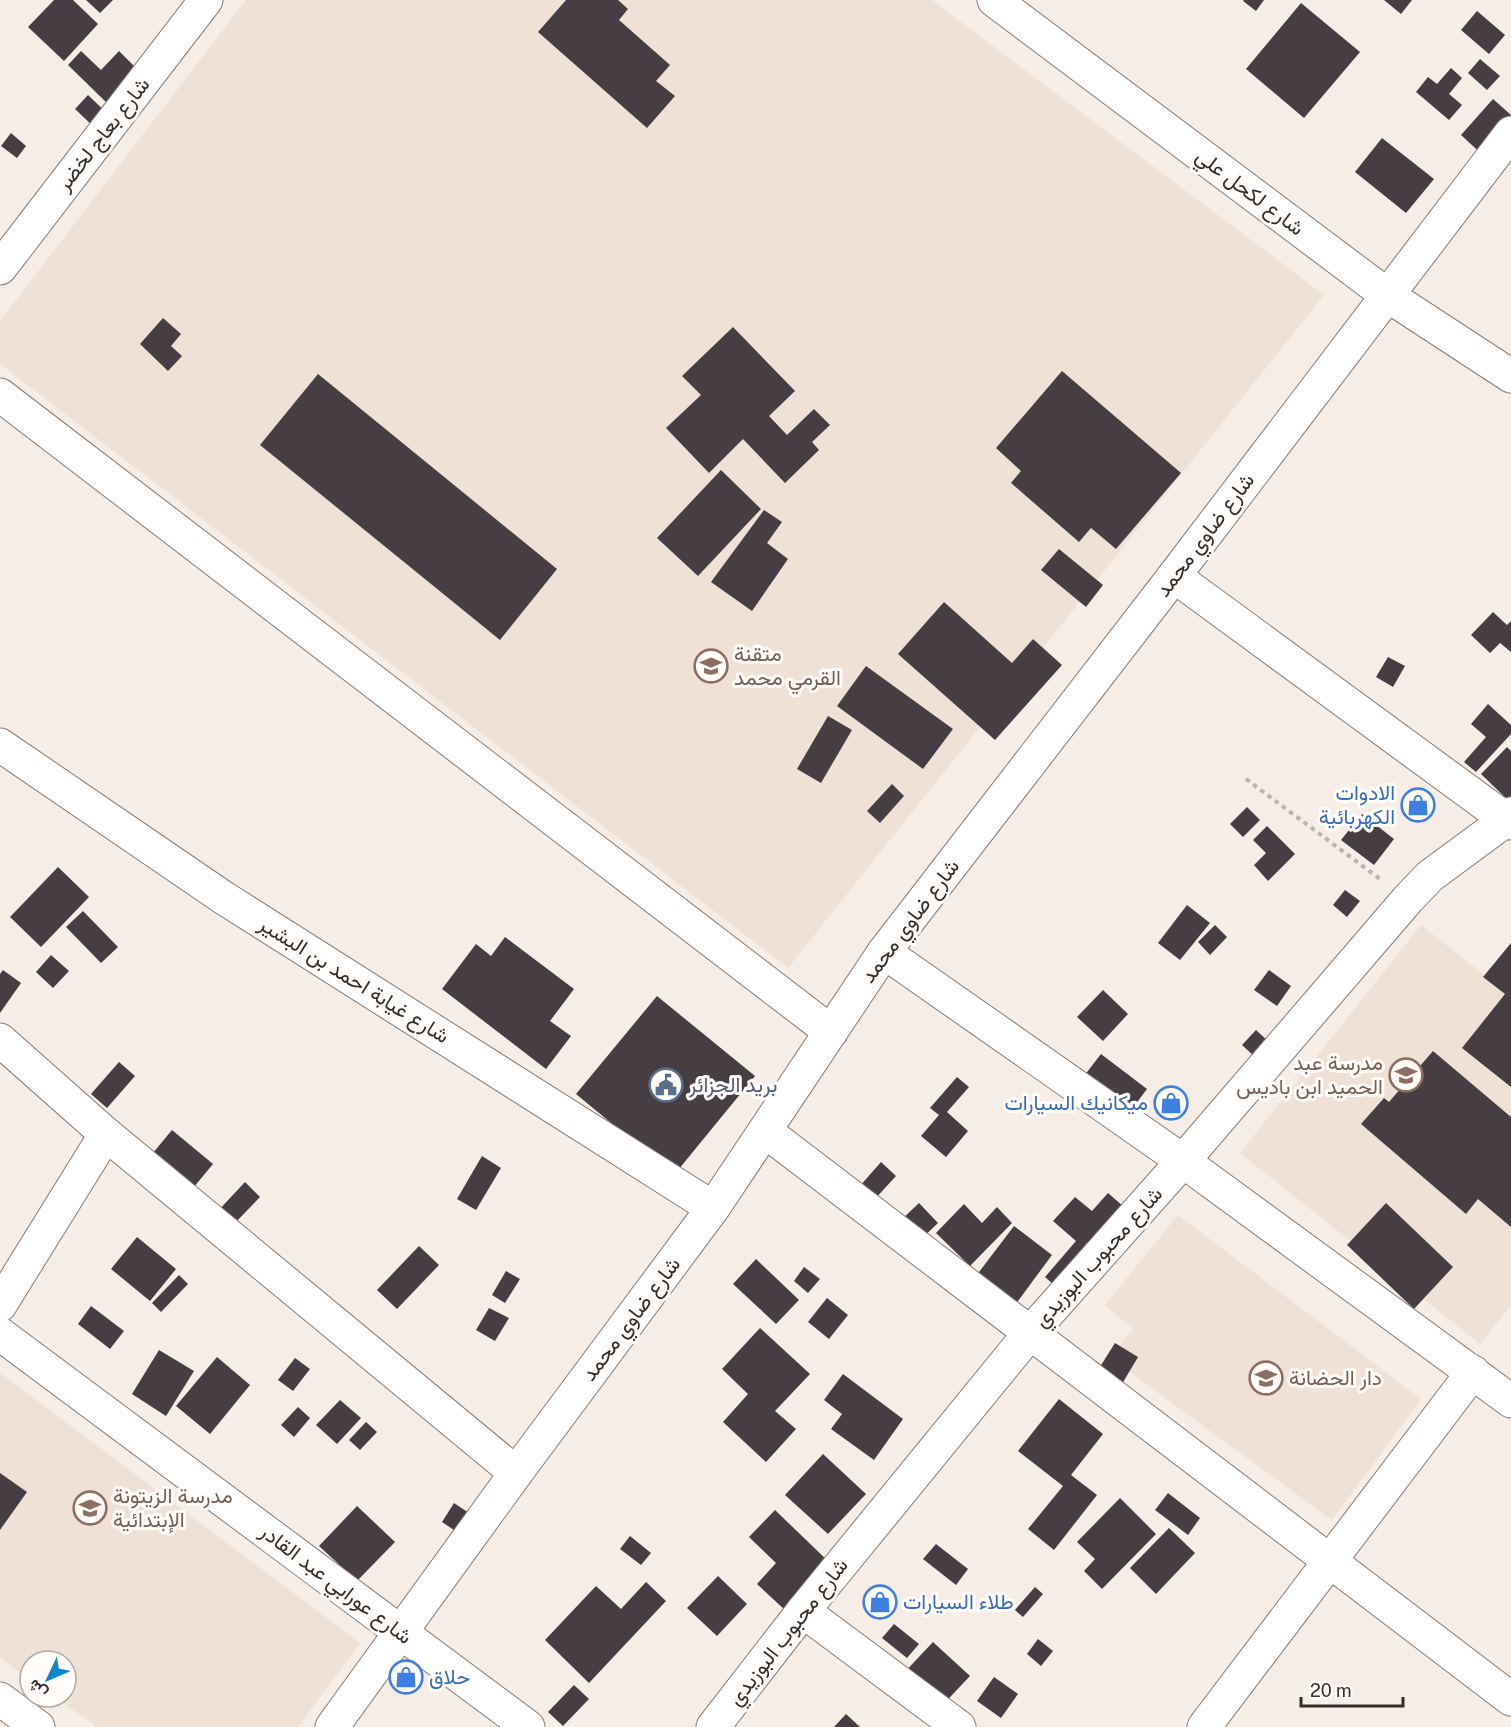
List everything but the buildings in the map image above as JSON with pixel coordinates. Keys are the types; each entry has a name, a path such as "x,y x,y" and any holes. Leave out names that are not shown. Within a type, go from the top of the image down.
{"street":[{"name":"شارع بعاج لخضر","path":"0,268 206,0"},
{"name":"شارع لكحل علي","path":"994,0 1386,295 1511,376"},
{"name":"شارع ضاوي محمد","path":"332,1727 516,1473 713,1208 884,952 1511,133"},
{"path":"0,395 831,1032"},
{"path":"1174,576 1509,819"},
{"name":"شارع غيابة احمد بن البشير","path":"0,745 234,904 713,1208"},
{"name":"شارع محبوب البوزيدي","path":"713,1727 803,1611 1030,1333 1183,1161 1408,899 1430,876 1509,819"},
{"path":"884,952 1183,1161 1510,1400"},
{"path":"0,1041 106,1134 516,1473"},
{"path":"765,1131 1511,1699"},
{"path":"0,1305 106,1134"},
{"name":"شارع عورابي عبد القادر","path":"0,1334 528,1727"},
{"path":"1204,1727 1473,1372"},
{"path":"803,1611 959,1727"},
{"path":"0,1700 38,1727"}],"path":[{"path":"1246,779 1408,899"}],"shaded area":[{"name":"متقنة القرمي محمد","path":"246,0 932,0 1324,295 788,968 0,364 0,321"},
{"name":"مدرسة عبد الحميد ابن باديس","path":"1421,925 1511,996 1511,1305 1480,1344 1240,1153"},
{"name":"دار الحضانة","path":"1178,1215 1421,1399 1332,1520 1109,1357 1133,1329 1105,1305"},
{"name":"مدرسة الزيتونة الإبتدائية","path":"0,1373 360,1643 298,1727 97,1727 72,1709 78,1709 78,1649 18,1649 18,1671 0,1658"}],"place":[{"name":"متقنة القرمي محمد","path":"711,666"},
{"name":"الادوات الكهربائية","path":"1418,805"},
{"name":"مدرسة عبد الحميد ابن باديس","path":"1406,1075"},
{"name":"بريد الجزائر","path":"666,1085"},
{"name":"ميكانيك السيارات","path":"1171,1103"},
{"name":"دار الحضانة","path":"1266,1378"},
{"name":"مدرسة الزيتونة الإبتدائية","path":"90,1508"},
{"name":"طلاء السيارات","path":"880,1602"},
{"name":"حلاق","path":"406,1677"}]}
